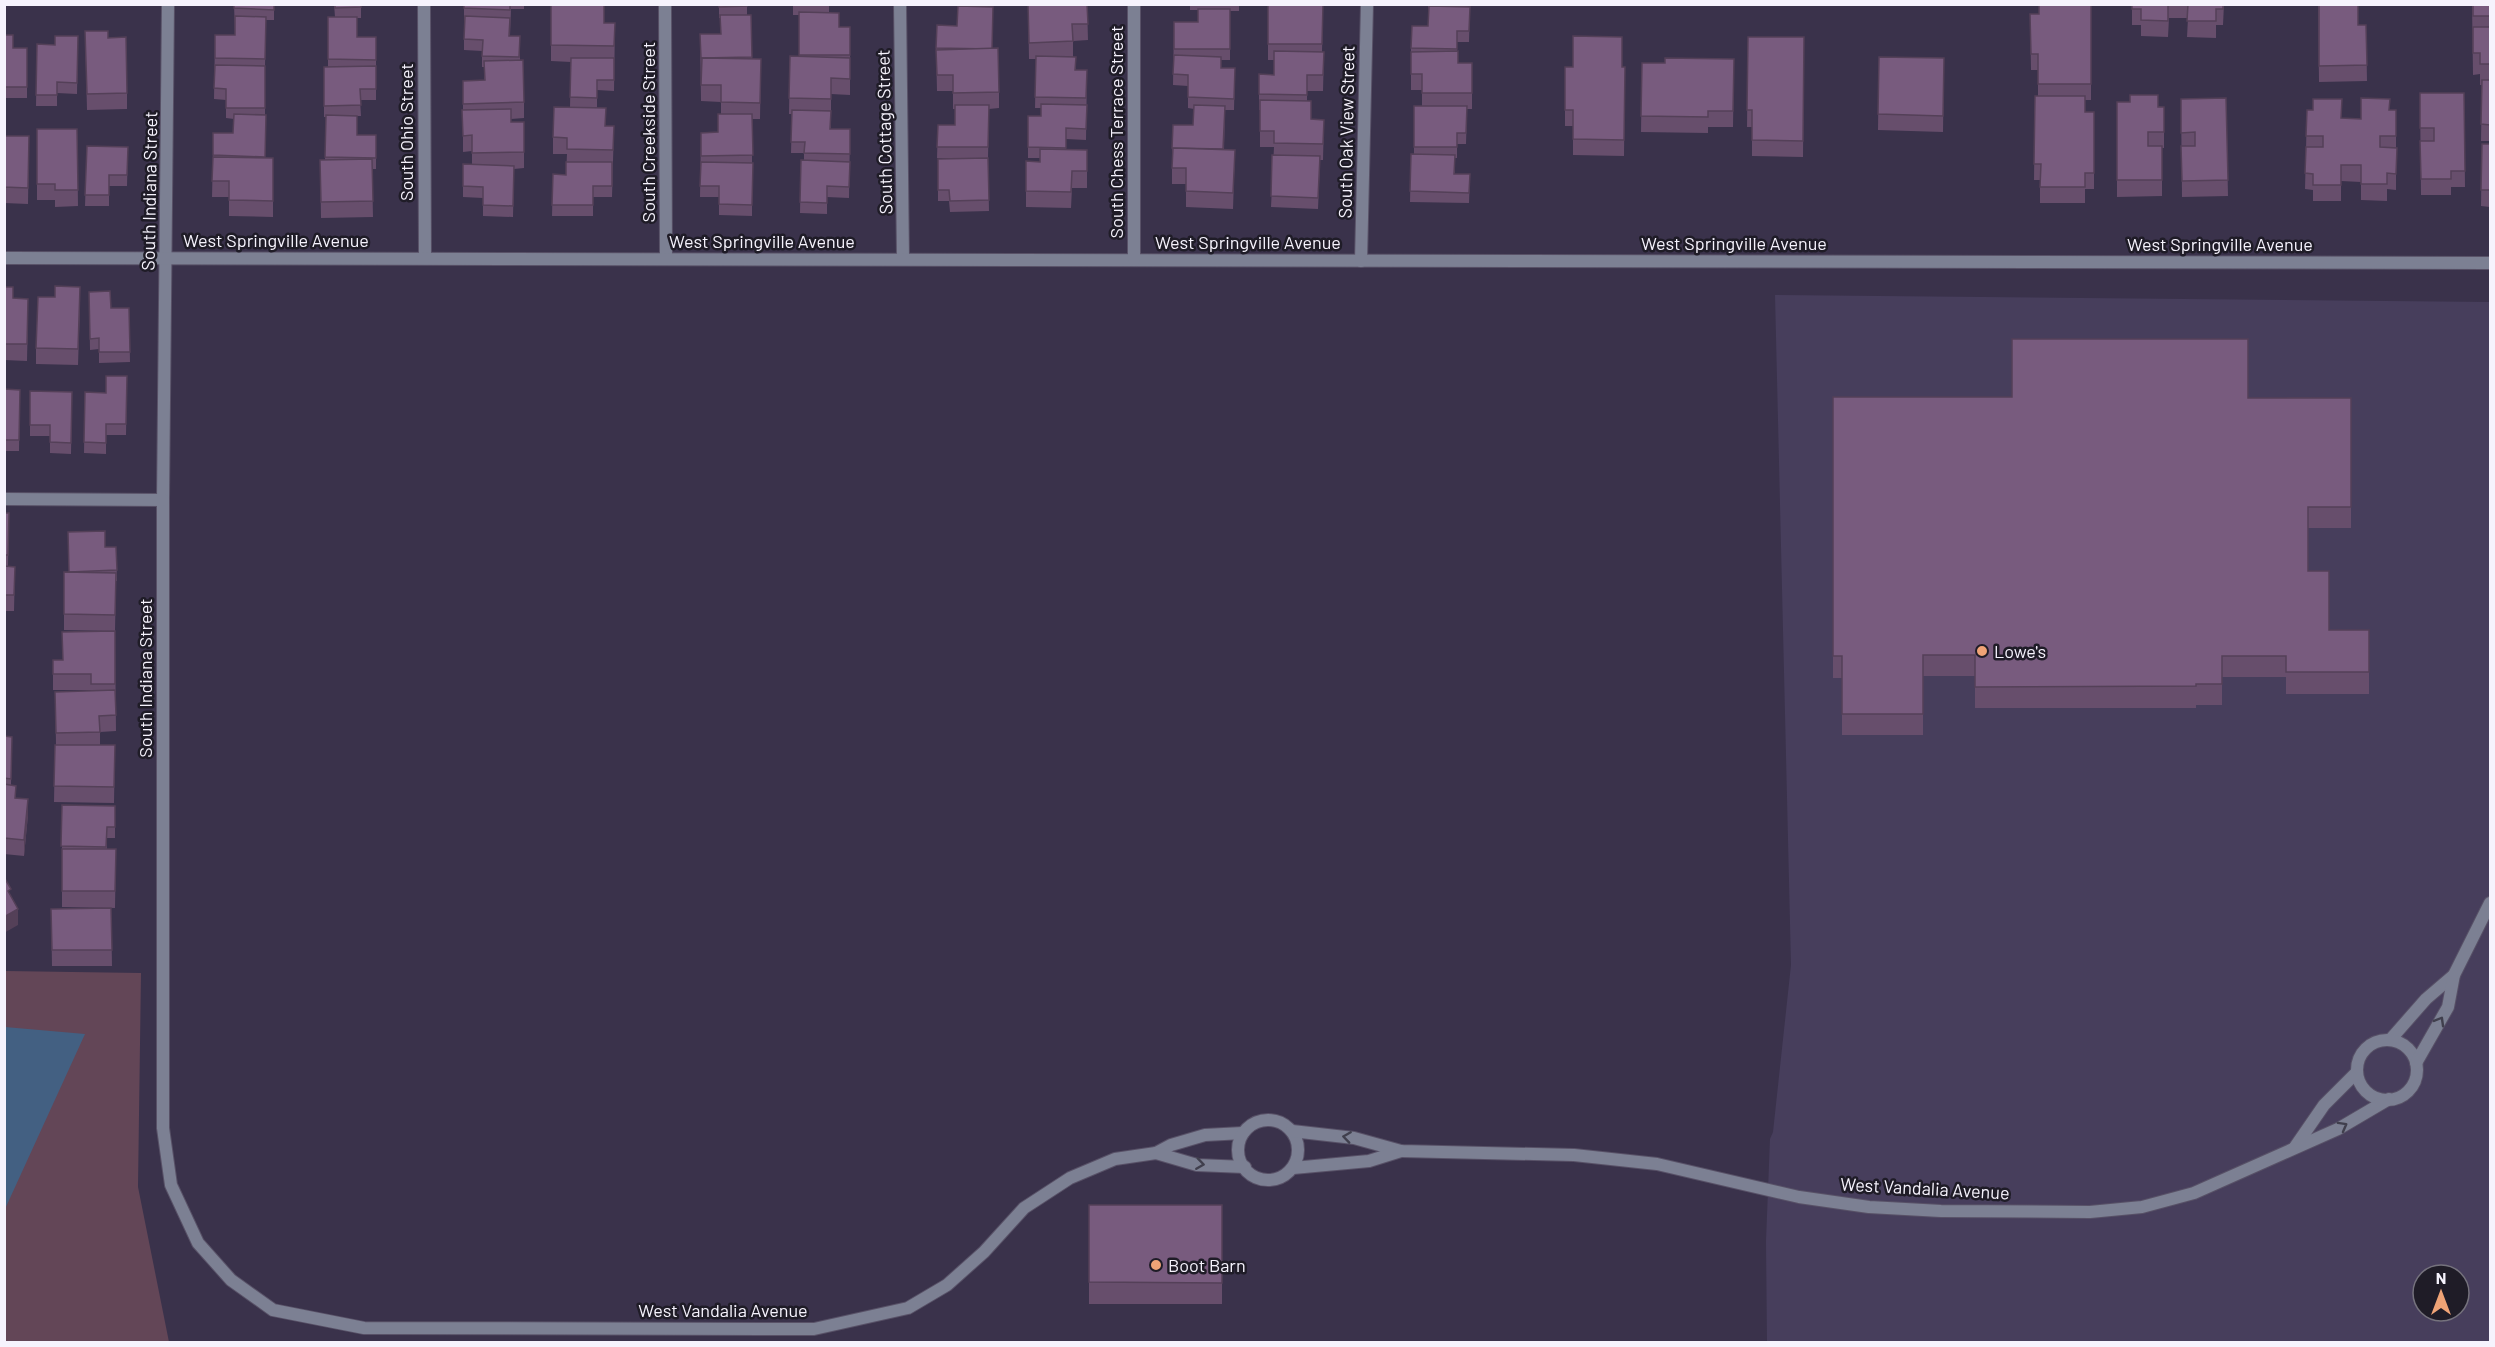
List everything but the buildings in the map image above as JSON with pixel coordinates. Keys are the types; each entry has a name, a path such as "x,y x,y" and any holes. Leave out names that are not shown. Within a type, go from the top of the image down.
{"street":[{"name":"South Indiana Street","path":"168,4 163,500 163,1128 171,1185 198,1243 231,1280 273,1310"},
{"name":"South Ohio Street","path":"424,4 425,258"},
{"name":"South Creekside Street","path":"665,4 666,259"},
{"name":"South Cottage Street","path":"900,4 903,260"},
{"name":"South Chess Terrace Street","path":"1134,4 1134,260"},
{"name":"South Oak View Street","path":"1361,261 1367,4"},
{"name":"West Springville Avenue","path":"4,258 2490,263"},
{"path":"4,499 163,500"},
{"path":"2416,1063 2448,1007 2454,975 2490,903"},
{"path":"2390,1040 2426,999 2454,975"},
{"path":"2390,1040 2405,1046 2412,1053 2416,1063 2417,1073 2408,1091 2399,1097 2389,1099 2369,1094 2359,1080 2357,1072 2361,1055 2366,1048 2373,1043 2390,1040"},
{"name":"West Vandalia Avenue","path":"2295,1147 2324,1105 2357,1072"},
{"name":"West Vandalia Avenue","path":"1292,1131 1354,1138 1401,1151 1499,1151 1574,1155 1656,1164 1799,1197 1869,1207 1941,1211 2090,1212 2142,1207 2194,1193 2338,1129 2389,1099"},
{"path":"1266,1120 1276,1120 1292,1131 1299,1149 1293,1168 1278,1179 1268,1181 1250,1175 1239,1159 1238,1149 1243,1133 1257,1122 1266,1120"},
{"name":"West Vandalia Avenue","path":"273,1310 364,1328 814,1329 908,1308 947,1285 984,1252 1024,1208 1070,1178 1115,1159 1156,1153 1171,1145 1205,1136 1243,1133"},
{"name":"West Vandalia Avenue","path":"1293,1168 1370,1161 1401,1151"},
{"name":"West Vandalia Avenue","path":"1156,1153 1197,1165 1245,1167"}],"shaded area":[{"path":"1775,295 2490,302 2490,1342 1767,1342 1766,1241 1770,1139 1773,1132 1791,965"},
{"path":"5,971 141,973 138,1187 169,1342 5,1342"}],"water":[{"path":"4,1027 85,1034 5,1209"}],"place":[{"name":"Lowe's","path":"1982,651"},
{"name":"Boot Barn","path":"1156,1265"}]}
